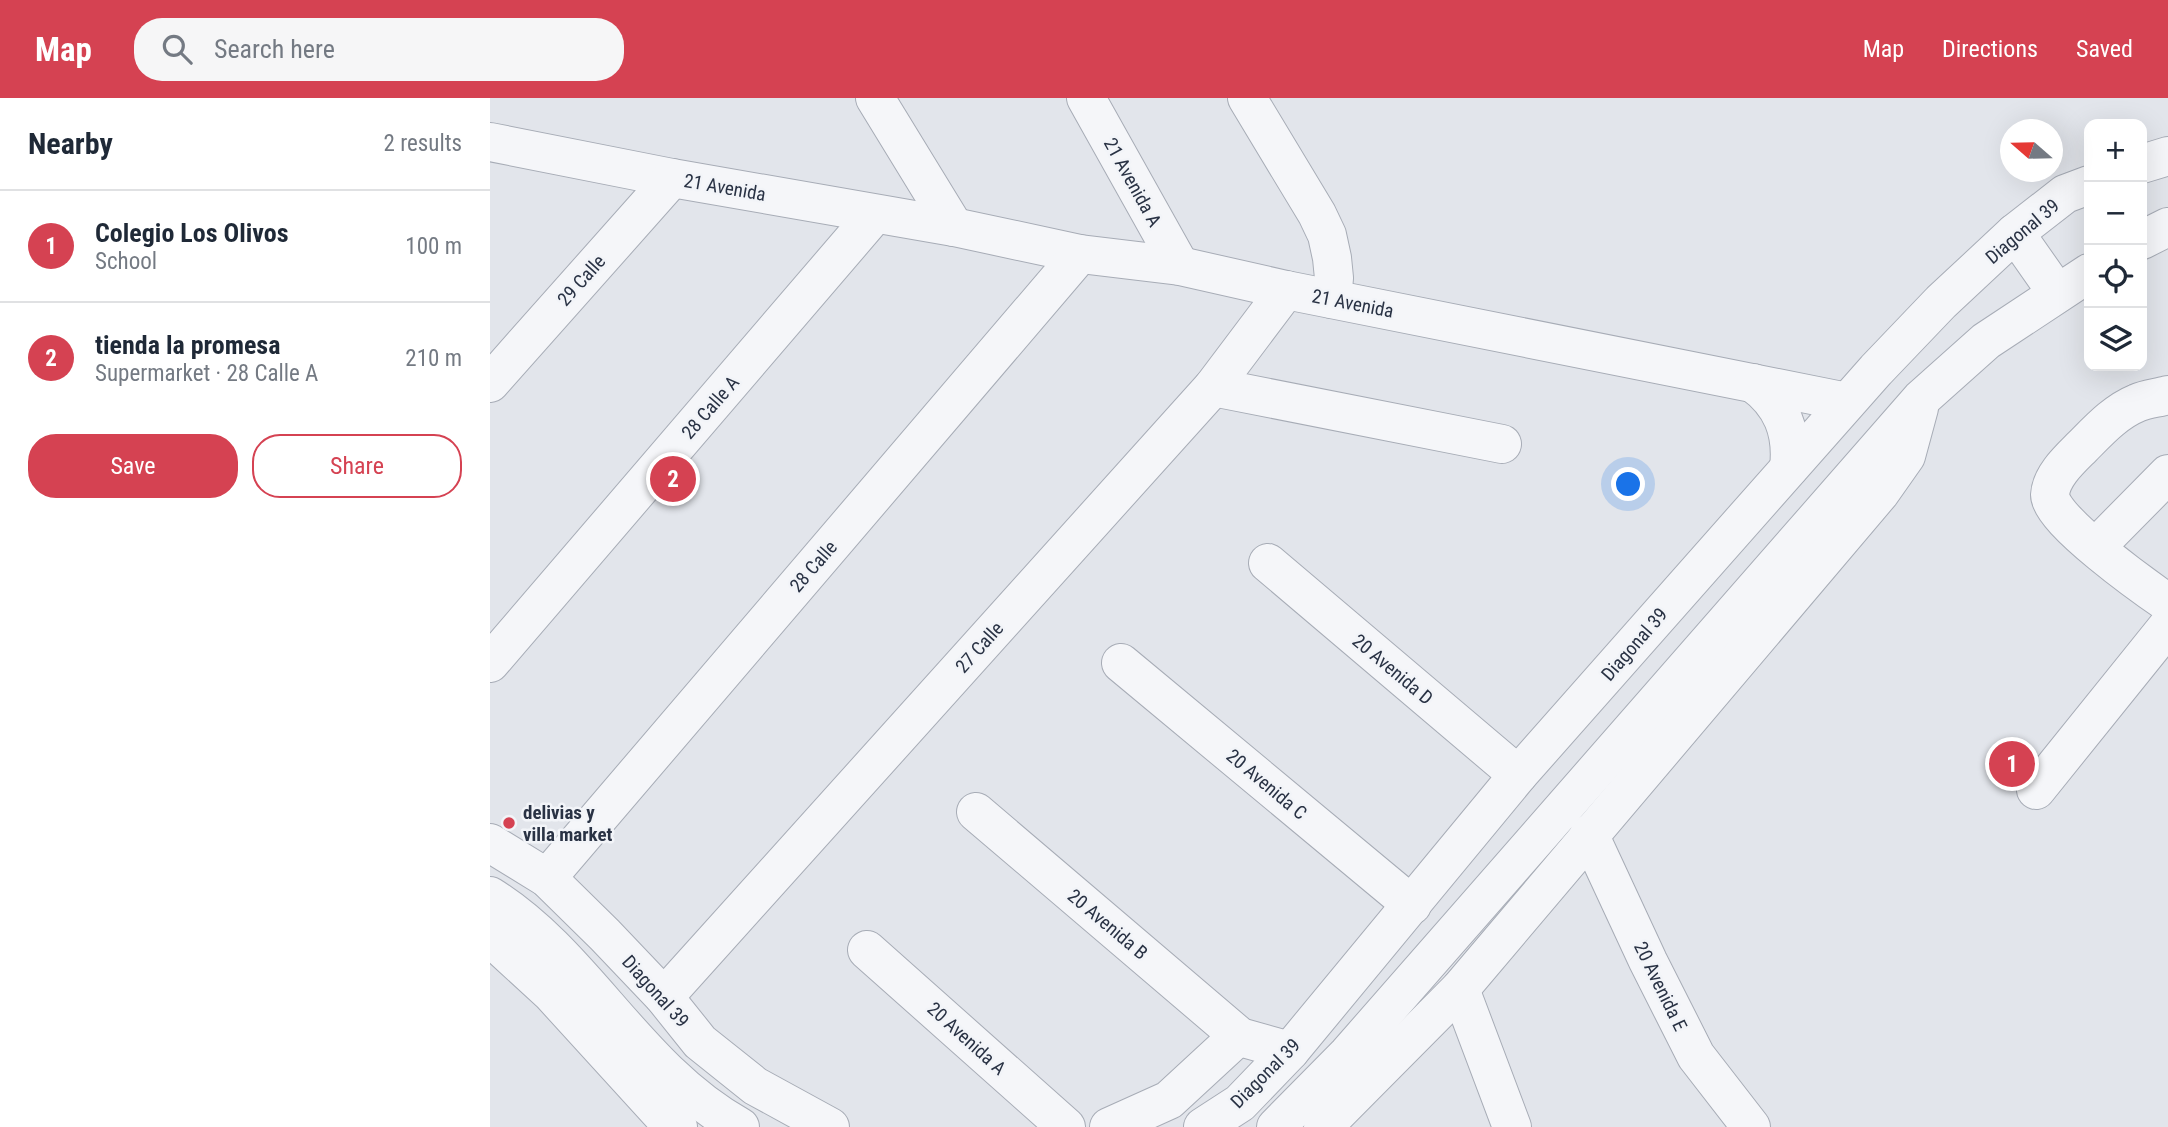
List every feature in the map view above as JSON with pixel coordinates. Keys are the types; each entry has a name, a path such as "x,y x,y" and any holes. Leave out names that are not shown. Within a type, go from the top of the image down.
{"street":[{"path":"875,98 954,226"},
{"name":"21 Avenida A","path":"1086,98 1180,266"},
{"path":"1247,98 1317,214 1326,235 1334,278 1332,299"},
{"name":"21 Avenida","path":"493,142 672,178 954,226 1080,254 1180,266 1286,290 1847,402"},
{"path":"2147,162 2168,156"},
{"name":"29 Calle","path":"490,383 672,178"},
{"name":"Diagonal 39","path":"1203,1127 1240,1102 1290,1051 1518,775 1847,402 1941,302 2015,233 2065,194 2084,187"},
{"name":"28 Calle A","path":"490,663 875,214"},
{"path":"2147,238 2168,227"},
{"path":"2015,233 2057,293"},
{"name":"28 Calle","path":"547,878 1080,254"},
{"path":"1276,1127 1348,1054 1921,399 1986,341 2084,275"},
{"name":"27 Calle","path":"664,997 1213,387 1286,290"},
{"path":"1752,383 1764,392 1782,415 1790,441 1790,468"},
{"path":"1213,387 1502,444"},
{"path":"2168,395 2136,403 2108,422 2067,462 2055,480 2050,496 2054,508 2096,547 2129,576 2168,603"},
{"path":"1323,1127 1460,989 1894,475 1906,456 1921,399"},
{"path":"2096,547 2168,474"},
{"name":"20 Avenida D","path":"1268,562 1518,775"},
{"path":"2036,790 2168,626"},
{"name":"20 Avenida C","path":"1121,663 1412,905"},
{"name":"20 Avenida B","path":"976,812 1240,1037"},
{"name":"20 Avenida E","path":"1589,834 1696,1056 1751,1127"},
{"name":"Diagonal 39","path":"490,842 547,878 606,935 664,997 700,1042 755,1086 830,1127"},
{"path":"490,895 513,910 571,968 667,1073 718,1115 740,1127"},
{"path":"490,937 551,993 665,1118 678,1127"},
{"name":"20 Avenida A","path":"867,950 1066,1127"},
{"path":"1460,989 1512,1127"},
{"path":"1109,1127 1169,1100 1240,1037 1290,1051"}],"place":[{"name":"tienda la promesa","path":"673,479"},
{"name":"Colegio Los Olivos","path":"2012,764"},
{"name":"delivias y villa market","path":"509,823"}]}
